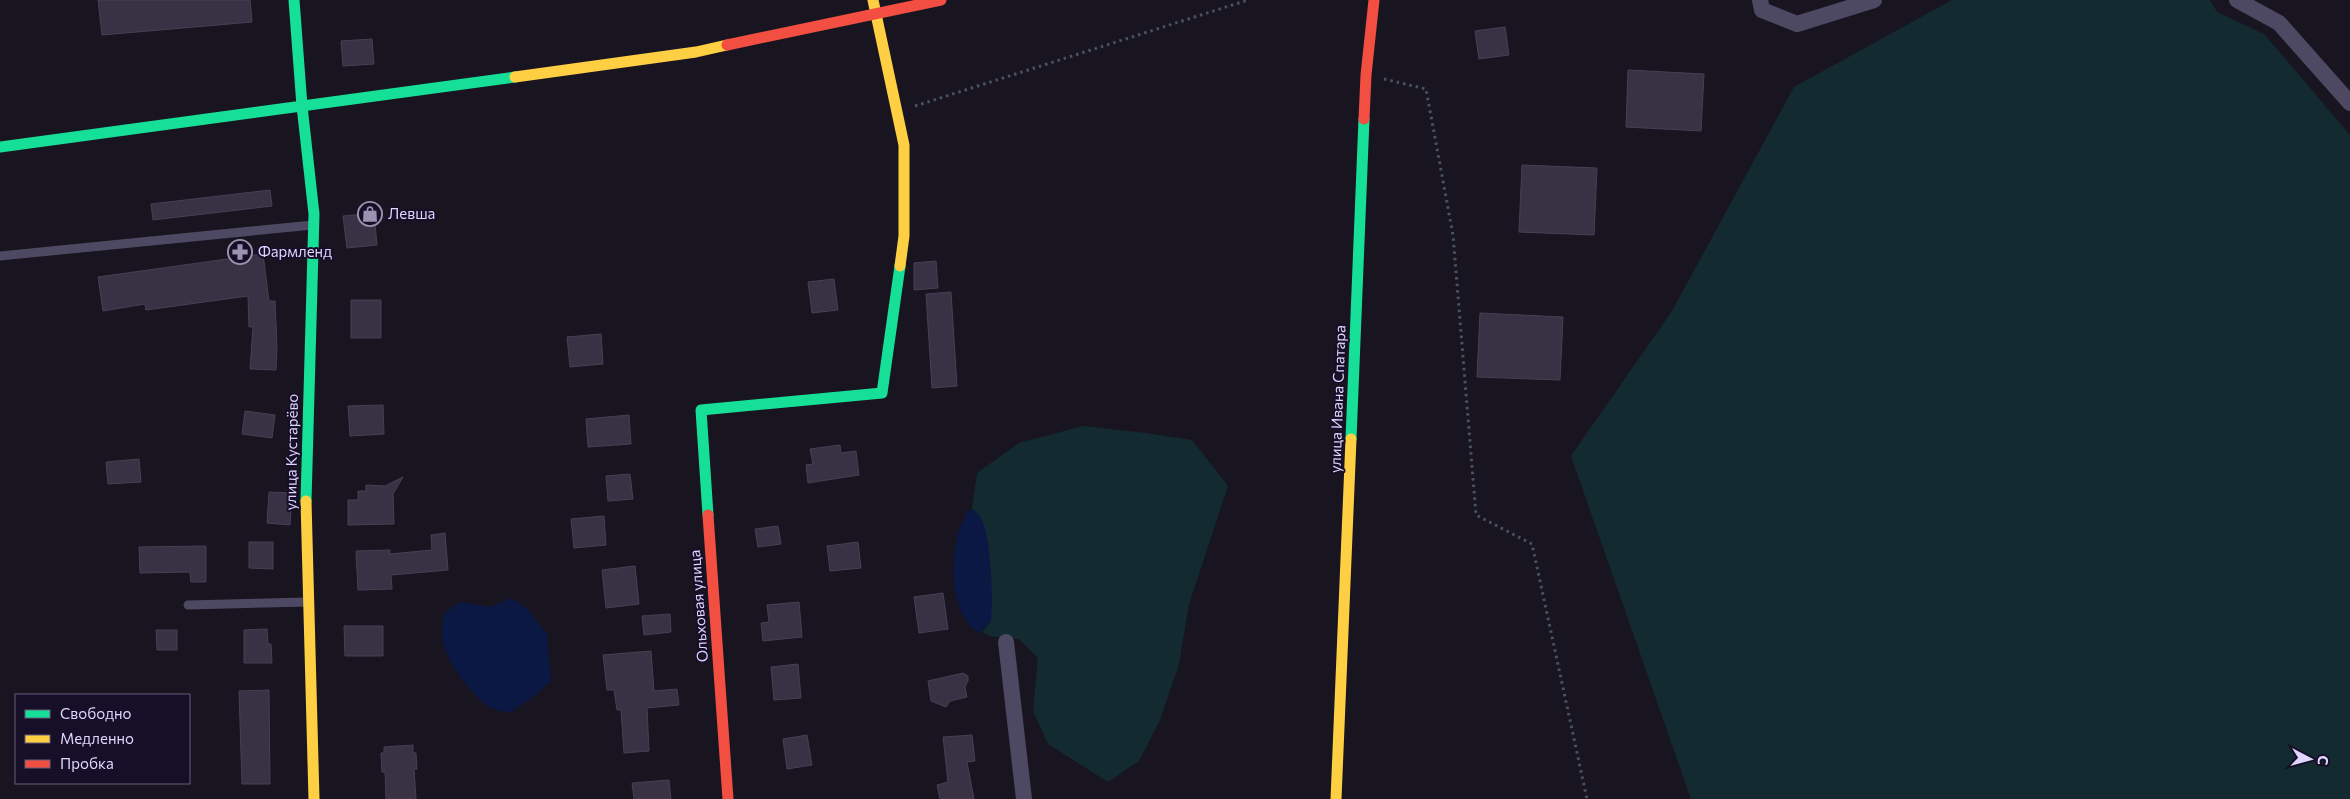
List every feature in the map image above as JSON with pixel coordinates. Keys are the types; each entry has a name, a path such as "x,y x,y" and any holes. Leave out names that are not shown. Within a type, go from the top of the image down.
{"street":[{"name":"улица Кустарёво","path":"294,0 302,106 314,214 305,476 314,799"},
{"path":"873,0 897,112"},
{"path":"0,147 696,52 941,0"},
{"name":"улица Ивана Спатара","path":"1336,799 1366,75 1374,0"},
{"path":"1760,0 1762,10 1797,24 1874,0"},
{"path":"2237,0 2279,23 2350,104"},
{"name":"Ольховая улица","path":"728,799 701,410 882,393 904,236 904,145 897,112"},
{"path":"1006,642 1024,799"}],"lane":[{"path":"0,256 314,225"},
{"path":"188,605 308,602"}],"path":[{"path":"897,112 1248,0"},
{"path":"1366,75 1426,89 1453,234 1476,515 1532,544 1587,799"}],"green space":[{"path":"1952,0 2210,0 2217,12 2264,34 2350,135 2350,799 1691,799 1571,456 1672,311 1794,87"},
{"path":"1083,426 1192,440 1228,486 1189,604 1179,664 1160,720 1139,761 1108,782 1048,744 1033,711 1038,658 1019,639 990,636 982,632 991,621 976,512 972,509 977,473 1019,443"}],"water":[{"path":"972,509 980,517 985,528 991,574 991,621 979,633 963,615 958,603 954,575 955,548 958,534 967,512"},
{"path":"511,598 526,608 547,634 551,680 536,695 511,712 499,711 484,704 462,680 451,663 442,641 443,615 459,602 491,607"}],"building":[{"path":"98,0 250,0 252,22 102,35"},
{"path":"1505,27 1509,55 1479,59 1475,31"},
{"path":"372,39 374,64 343,66 341,41"},
{"path":"1628,70 1704,74 1701,131 1626,127"},
{"path":"1522,165 1597,168 1594,235 1519,232"},
{"path":"270,190 272,206 153,220 151,204"},
{"path":"374,213 377,245 347,248 343,216"},
{"path":"263,254 269,301 275,301 276,370 250,369 253,327 249,327 248,296 146,310 145,304 103,311 98,277"},
{"path":"936,261 938,288 914,290 914,263"},
{"path":"834,279 838,310 812,313 808,282"},
{"path":"951,292 957,386 932,388 926,294"},
{"path":"351,300 381,300 381,338 351,338"},
{"path":"1480,313 1563,317 1560,380 1477,377"},
{"path":"601,334 603,364 570,367 567,337"},
{"path":"383,405 384,434 350,436 348,406"},
{"path":"245,411 275,415 272,438 242,434"},
{"path":"629,415 631,444 588,447 586,419"},
{"path":"840,445 841,453 856,451 859,475 808,483 806,465 813,464 810,449"},
{"path":"139,459 141,482 108,484 106,462"},
{"path":"630,474 633,499 608,501 606,476"},
{"path":"403,477 393,494 394,524 348,525 348,500 358,500 358,491 366,491 366,485 385,486"},
{"path":"269,492 292,493 290,525 267,523"},
{"path":"604,516 606,545 574,548 571,519"},
{"path":"778,526 781,544 758,547 755,529"},
{"path":"445,533 448,570 391,575 392,589 358,590 356,551 390,550 390,554 432,550 431,535"},
{"path":"249,542 273,542 273,569 249,568"},
{"path":"858,542 861,568 830,571 827,546"},
{"path":"206,546 206,582 191,582 190,572 140,573 139,547"},
{"path":"635,566 639,604 606,608 602,570"},
{"path":"943,593 948,629 919,633 914,597"},
{"path":"799,602 802,637 763,641 761,623 769,622 767,605"},
{"path":"670,614 671,632 644,635 642,616"},
{"path":"344,626 383,626 383,656 345,656"},
{"path":"267,629 268,644 271,644 272,663 244,663 244,630"},
{"path":"156,630 177,630 177,650 157,650"},
{"path":"651,651 654,691 677,689 679,705 647,708 649,751 624,753 621,710 617,710 614,690 607,690 603,655"},
{"path":"798,664 801,698 774,700 771,667"},
{"path":"963,673 968,676 965,687 967,697 950,701 946,707 931,701 928,681"},
{"path":"269,690 270,784 242,784 239,691"},
{"path":"807,735 812,765 787,769 783,739"},
{"path":"972,735 975,761 967,762 974,799 940,799 937,785 948,782 943,737"},
{"path":"413,745 413,753 416,753 417,769 414,769 416,799 386,799 385,772 382,772 381,753 384,753 384,747"},
{"path":"669,780 671,799 634,799 632,783"}],"traffic: fast":[{"path":"294,0 302,106 314,214 306,501"},
{"path":"0,147 515,77"},
{"path":"1351,439 1364,119"},
{"path":"708,515 701,410 882,393 900,266"}],"traffic: slow":[{"path":"873,0 904,145 904,236 900,266"},
{"path":"515,77 696,52 727,45"},
{"path":"1336,799 1351,439"},
{"path":"306,501 314,799"}],"traffic: jam":[{"path":"727,45 941,0"},
{"path":"1364,119 1366,75 1374,0"},
{"path":"708,515 728,799"}],"place":[{"name":"Левша","path":"370,214"},
{"name":"Фармленд","path":"240,252"}]}
